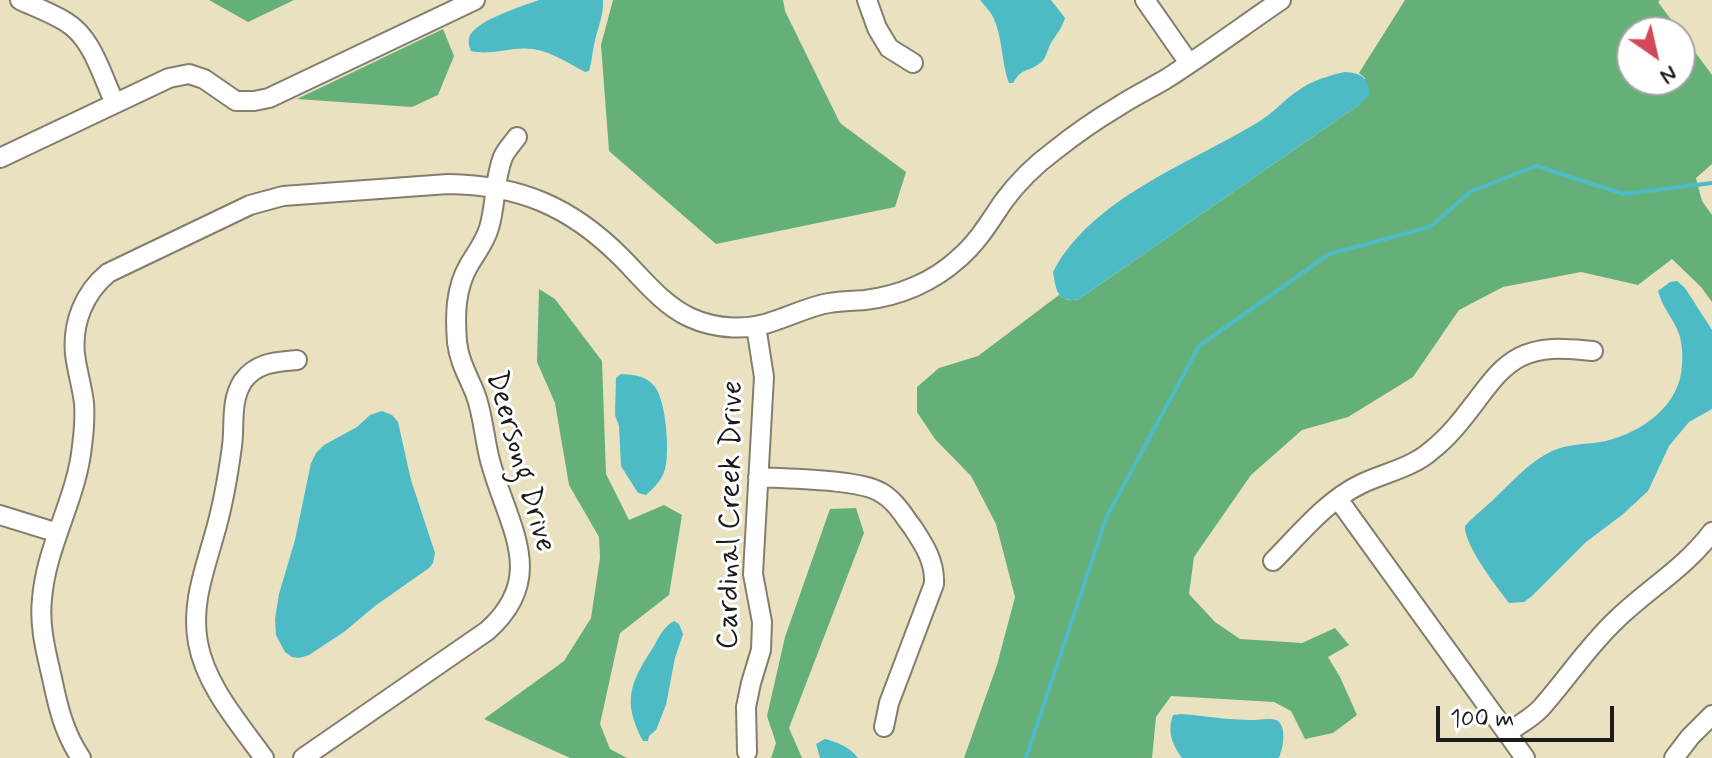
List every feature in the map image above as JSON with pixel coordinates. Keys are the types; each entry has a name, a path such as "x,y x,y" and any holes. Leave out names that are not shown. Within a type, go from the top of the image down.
{"street":[{"path":"20,0 66,21 77,30 88,44 115,103"},
{"path":"0,158 169,78 189,74 204,79 236,101 269,98 475,0"},
{"path":"867,0 877,28 889,48 913,63"},
{"path":"1145,0 1189,63"},
{"path":"81,758 61,718 44,639 42,597 81,457 85,426 75,352 76,299 116,269 267,199 470,184 517,192 563,211 593,231 670,305 689,317 712,325 736,328 756,326 828,303 888,296 911,289 957,261 976,242 1004,201 1034,167 1054,151 1281,0"},
{"name":"Deersong Drive","path":"303,758 487,631 500,619 518,587 521,568 518,545 489,457 483,416 457,345 456,305 467,267 489,229 503,155 517,137"},
{"name":"Cardinal Creek Drive","path":"747,752 746,707 761,650 762,622 753,574 764,377 756,326"},
{"path":"1273,561 1338,499 1359,485 1431,452 1503,368 1539,350 1593,351"},
{"path":"264,758 204,667 195,622 201,578 226,490 236,395 244,380 255,370 269,362 297,360"},
{"path":"758,477 863,485 880,492 895,503 930,555 934,584 889,703 884,727"},
{"path":"1338,499 1525,758"},
{"path":"0,515 58,533"},
{"path":"1507,733 1539,710 1618,617 1677,570 1698,551 1712,532"},
{"path":"1674,758 1712,715"}],"green space":[{"path":"209,0 294,0 248,22"},
{"path":"613,0 783,0 785,11 840,123 906,172 895,207 716,244 609,151 601,45"},
{"path":"1405,0 1660,0 1658,2 1668,16 1616,16 1616,96 1696,96 1696,53 1712,75 1712,164 1696,178 1702,201 1712,215 1712,302 1672,259 1638,285 1581,272 1503,287 1459,310 1413,377 1348,417 1302,430 1251,475 1194,557 1189,594 1215,622 1240,639 1302,643 1335,628 1349,645 1328,657 1357,715 1333,733 1305,739 1291,711 1274,702 1171,696 1156,717 1152,758 964,758 997,665 1015,597 996,524 971,476 935,439 917,412 917,387 939,368 978,356 1059,295 1068,300 1079,299 1360,104 1365,78 1359,73"},
{"path":"443,29 454,56 438,95 412,107 297,99"},
{"path":"539,289 555,299 602,361 606,474 629,520 664,505 682,515 669,595 620,633 600,724 610,749 627,758 570,758 484,719 564,661 591,618 600,558 599,537 569,485 555,403 537,362"},
{"path":"856,508 864,533 789,728 802,758 771,758 776,743 767,716 785,637 830,509"}],"water":[{"path":"539,0 603,0 589,71 585,72 540,50 471,51 469,38 479,26"},
{"path":"980,0 1051,0 1065,18 1043,60 1022,72 1013,83 1009,83 1006,75 996,23"},
{"path":"1345,72 1360,75 1368,84 1369,95 1360,104 1079,299 1066,299 1059,294 1053,272 1070,246 1091,223 1116,203 1261,120 1304,87"},
{"path":"1677,281 1685,288 1712,330 1712,409 1689,422 1669,446 1648,491 1586,542 1532,596 1524,602 1509,603 1475,554 1465,526 1544,455 1565,447 1620,437 1645,424 1667,405 1680,380 1682,351 1679,333 1658,291"},
{"path":"621,374 648,380 659,394 664,415 665,469 655,487 646,495 638,493 621,466 619,426 615,415 616,378"},
{"path":"382,411 398,422 411,480 435,553 433,563 344,632 309,655 292,657 285,652 276,635 275,619 311,463 324,445 357,427 370,415"},
{"path":"674,621 679,624 683,634 666,705 656,730 648,741 643,741 632,714 632,692 639,670 660,635"},
{"path":"1173,715 1278,721 1283,734 1279,758 1182,758 1173,743 1171,732"},
{"path":"825,739 843,746 858,758 820,758 816,744"}],"waterway":[{"path":"1026,758 1107,516 1199,346 1329,254 1430,227 1470,192 1536,166 1624,194 1712,183"}]}
